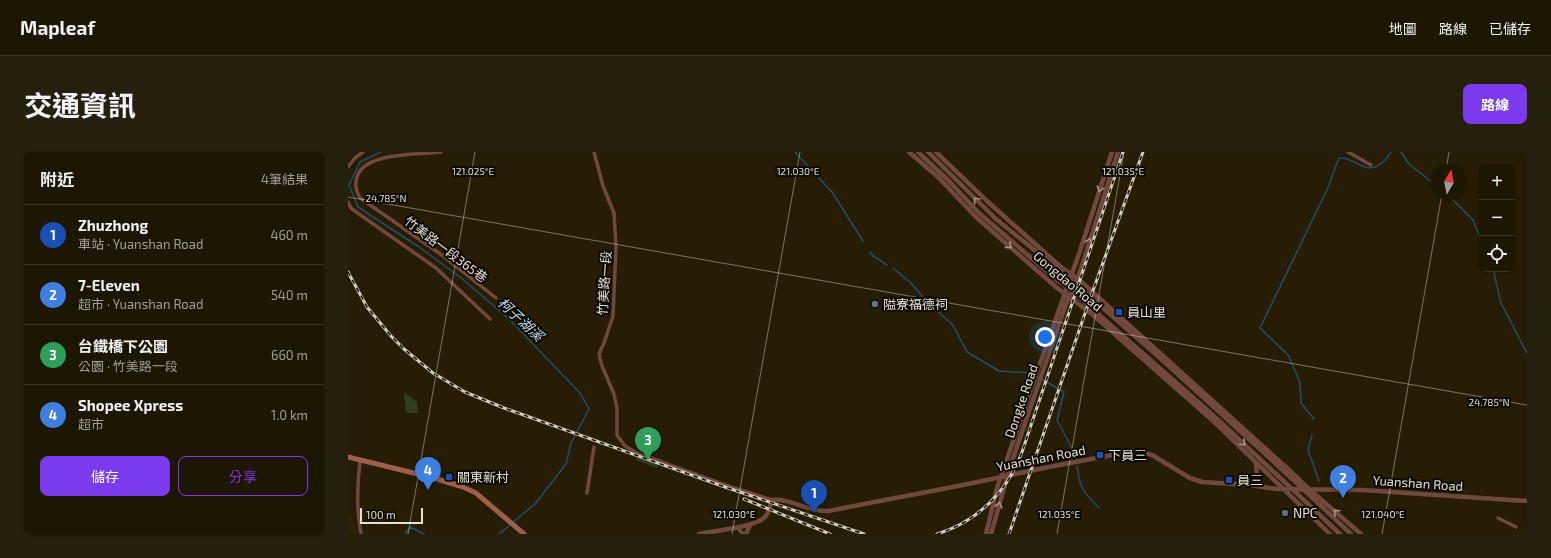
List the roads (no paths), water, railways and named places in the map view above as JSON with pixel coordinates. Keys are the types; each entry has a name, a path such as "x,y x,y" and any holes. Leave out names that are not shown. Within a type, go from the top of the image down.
{"main road":[{"path":"348,457 434,478 463,487 476,493 524,534"}],"street":[{"path":"348,166 363,152"},
{"name":"竹美路一段365巷","path":"441,152 387,156 367,163 360,171 356,181 356,190 360,198 443,256 496,298"},
{"name":"竹美路一段","path":"594,152 603,186 614,213 615,222 616,247 613,316 599,354 602,366 614,394 617,408 617,431 619,439 625,446 637,453 725,485 772,500"},
{"name":"Gongdao Road","path":"909,152 938,177 977,218 1094,313 1213,418 1340,534"},
{"name":"Gongdao Road","path":"918,152 946,178 979,213 1067,292"},
{"name":"Gongdao Road","path":"928,152 996,219 1075,284 1098,300 1288,469 1351,532"},
{"name":"Gongdao Road","path":"936,152 1062,267 1078,278 1098,300 1303,490 1351,532"},
{"name":"Dongke Road","path":"986,534 1001,477 1067,292 1112,152"},
{"path":"1072,291 1078,278 1118,152"},
{"path":"1348,152 1371,165"},
{"path":"348,202 351,208 436,268 490,319"},
{"name":"Gongdao Road","path":"1067,292 1072,291 1094,313"},
{"name":"Dongke Road","path":"991,534 1035,385"},
{"name":"Gongdao Road","path":"1213,418 1256,464 1285,489 1330,534"},
{"path":"587,493 594,447"},
{"name":"Yuanshan Road","path":"772,500 784,501 814,510 828,511 1008,475 1133,452 1142,452 1152,455 1190,478 1202,482 1250,484 1276,489 1362,490 1527,501"},
{"path":"360,460 357,489 357,513 361,534"},
{"path":"1250,484 1256,479 1258,474 1256,464"},
{"path":"698,534 751,524 766,516 772,500"},
{"path":"1498,518 1516,527"},
{"path":"746,534 751,524"},
{"path":"737,527 743,534"},
{"path":"1351,532 1361,534"}],"waterway":[{"name":"柯子湖溪","path":"381,152 360,162 349,185 358,207 419,247 460,277 508,318 580,393 589,409 571,443 566,464 535,504 513,522"},
{"path":"795,152 832,192 863,241"},
{"path":"1314,419 1301,403 1300,383 1289,356 1260,328 1327,190 1339,158 1345,158 1371,168 1383,162 1391,152"},
{"path":"1401,152 1409,164 1431,181"},
{"path":"1453,200 1473,220 1480,236"},
{"path":"870,252 873,256 887,265"},
{"path":"893,268 912,284 927,302 953,325 967,352 999,371 1031,373 1064,392 1057,420 1076,456 1076,459"},
{"path":"1494,272 1501,303 1527,353"},
{"path":"1312,435 1308,450 1319,481"},
{"path":"1077,466 1079,479 1083,489 1099,508"},
{"name":"柯子湖溪","path":"499,534 510,525"},
{"name":"柯子湖溪","path":"405,534 410,527 424,534"}],"railway":[{"path":"937,534 952,529 978,513 1000,492 1016,466 1123,152"},
{"path":"1009,534 1091,296 1143,152"},
{"path":"348,272 367,307 391,336 433,373 465,392 504,408 725,487 864,534"},
{"path":"744,499 830,534"}],"place":[{"name":"隘寮福德祠","path":"875,304"},
{"name":"員山里","path":"1119,312"},
{"name":"下員三","path":"1100,455"},
{"name":"台鐵橋下公園","path":"648,460"},
{"name":"關東新村","path":"449,477"},
{"name":"員三","path":"1229,480"},
{"name":"Shopee Xpress","path":"428,490"},
{"name":"7-Eleven","path":"1343,498"},
{"name":"Zhuzhong","path":"814,513"},
{"name":"NPC","path":"1285,513"}]}
